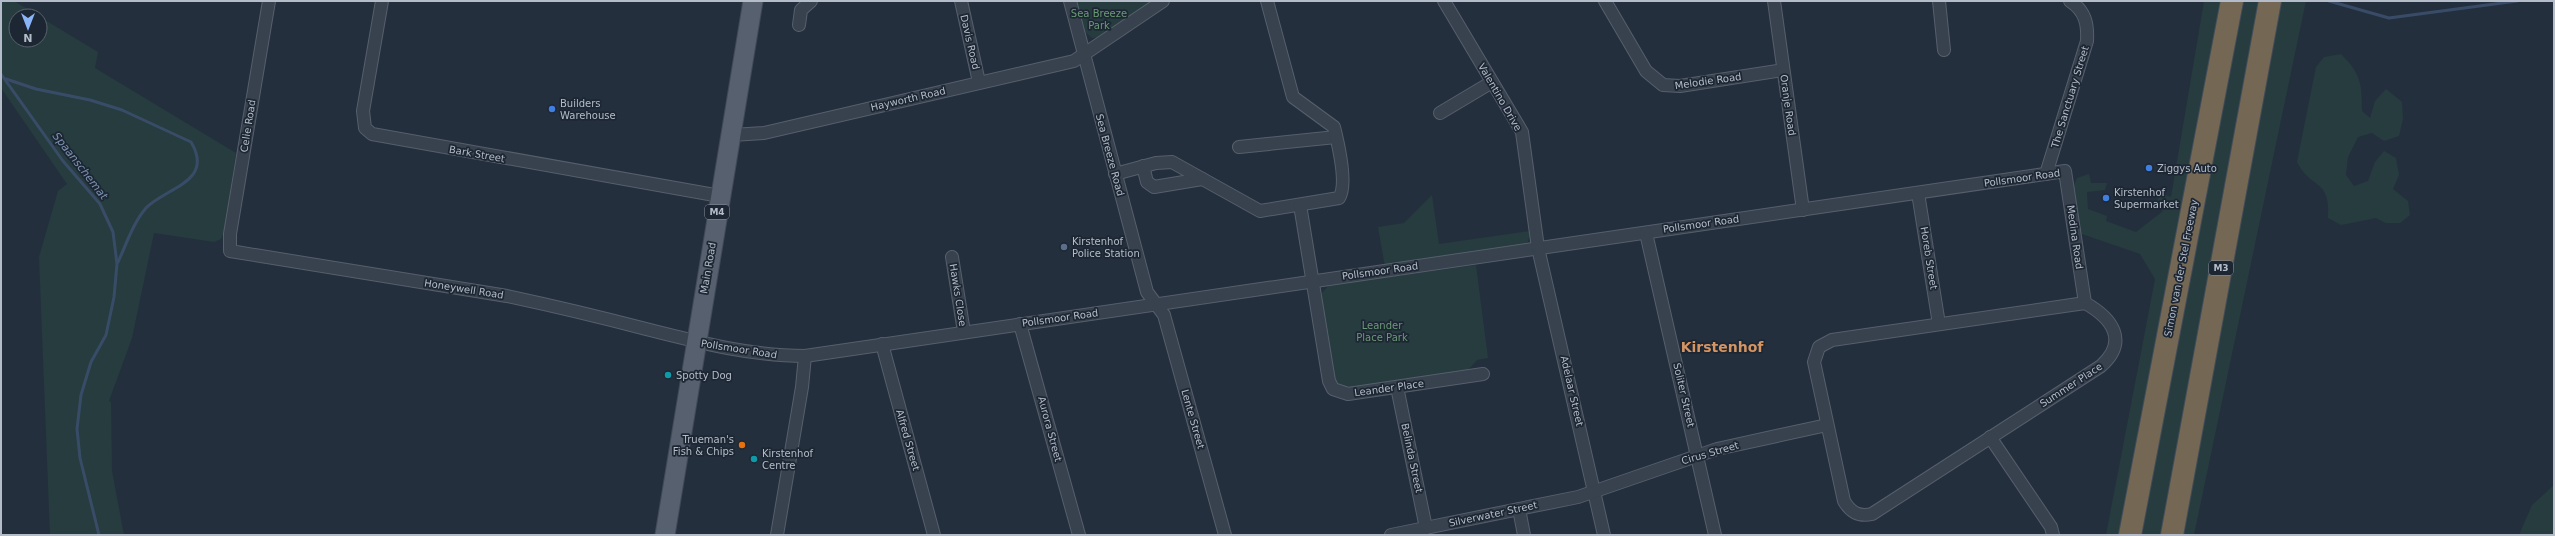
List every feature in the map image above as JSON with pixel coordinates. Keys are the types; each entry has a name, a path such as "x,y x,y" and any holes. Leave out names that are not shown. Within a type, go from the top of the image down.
{"highway":[{"name":"Simon van der Stel Freeway","path":"2130,535 2232,1"},
{"name":"M3","path":"2172,535 2270,1"}],"main road":[{"name":"Main Road","path":"665,535 753,1"}],"street":[{"name":"Celie Road","path":"230,251 232,227 269,1"},
{"name":"Bark Street","path":"382,1 363,111 365,128 372,134 720,196"},
{"path":"799,25 801,10 811,1"},
{"name":"Davis Road","path":"961,1 979,82"},
{"name":"Sea Breeze Road","path":"1070,1 1083,55 1147,292 1158,305"},
{"name":"Hayworth Road","path":"732,135 764,133 1074,61 1163,1"},
{"path":"1115,174 1143,166 1172,162 1260,211 1334,200 1342,193 1343,181 1336,137 1331,123 1300,104 1293,97 1267,1"},
{"name":"Valentino Drive","path":"1444,1 1522,132 1538,248"},
{"name":"Melodie Road","path":"1605,1 1646,71 1663,85 1680,86 1783,70"},
{"name":"Oranje Road","path":"1774,1 1803,210"},
{"path":"1939,1 1944,50"},
{"name":"The Sanctuary Street","path":"2046,174 2087,41 2086,18 2080,8 2070,1"},
{"path":"1440,113 1492,82"},
{"path":"1239,147 1336,137"},
{"path":"1143,166 1147,182 1154,187 1202,179"},
{"name":"Pollsmoor Road","path":"696,342 765,355 804,356 2065,171"},
{"name":"Medina Road","path":"2065,171 2085,303"},
{"name":"Horeb Street","path":"1918,193 1939,324"},
{"name":"Leander Place","path":"1300,205 1329,381 1334,389 1348,394 1483,374"},
{"name":"Soliter Street","path":"1646,233 1715,535"},
{"name":"Adelaar Street","path":"1538,248 1596,491 1604,535"},
{"name":"Honeywell Road","path":"230,251 507,296 696,342"},
{"name":"Hawks Close","path":"952,257 964,332"},
{"name":"Summer Place","path":"2085,303 2107,319 2114,333 2117,343 2110,358 1872,514 1865,515 1852,511 1844,502 1814,362 1819,347 1832,340 2085,303"},
{"name":"Lente Street","path":"1158,305 1164,315 1225,535"},
{"name":"Aurora Street","path":"1020,324 1079,535"},
{"name":"Alfred Street","path":"882,344 934,535"},
{"path":"777,535 802,387 804,356"},
{"name":"Belinda Street","path":"1397,387 1426,528"},
{"name":"Cirus Street","path":"1596,491 1697,455 1827,425"},
{"path":"1990,437 2051,527 2053,535"},
{"name":"Silverwater Street","path":"1391,535 1518,509 1596,491"},
{"path":"1518,509 1524,535"}],"green space":[{"path":"1,1 14,1 26,8 8,8 8,48 48,48 48,22 98,52 95,68 236,153 224,232 221,239 214,242 154,233 132,338 109,401 111,402 112,471 124,535 50,535 39,257 58,191 67,184 1,88"},
{"name":"Sea Breeze Park","path":"1076,1 1154,1 1102,37 1092,38 1083,30"},
{"path":"2204,1 2306,1 2194,535 2106,535 2155,279 2140,254 2079,233 2073,188 2077,178 2089,174 2091,183 2107,183 2105,190 2087,192 2088,209 2107,216 2106,221 2136,232 2163,211 2157,204 2159,193 2171,197"},
{"path":"2341,54 2353,68 2359,80 2362,94 2362,111 2370,118 2375,101 2386,89 2402,102 2403,119 2399,136 2384,141 2372,133 2358,137 2348,157 2346,175 2354,186 2368,181 2375,162 2384,151 2396,158 2399,175 2393,189 2408,201 2410,215 2400,223 2386,223 2376,218 2341,225 2328,218 2328,205 2323,190 2302,171 2297,162 2316,67 2324,57"},
{"path":"1432,195 1439,244 1530,231 1528,242 1520,247 1385,267 1378,227 1404,223"},
{"name":"Leander Place Park","path":"1476,265 1488,358 1477,360 1468,370 1350,389 1339,386 1332,378 1321,301 1322,293 1329,285"},
{"path":"2554,485 2554,535 2519,535 2532,505"}],"waterway":[{"path":"2329,1 2389,18 2517,1"},
{"name":"Spaanschemat","path":"1,74 63,161 100,204 113,232 117,264 114,297 106,335 91,362 81,395 77,429 80,458 99,535"},
{"path":"6,79 36,89 90,100 122,110 191,142 197,156 197,166 192,175 185,182 154,201 146,208 134,227 118,262"}],"place":[{"name":"Builders Warehouse","path":"552,109"},
{"name":"Ziggys Auto","path":"2149,168"},
{"name":"Kirstenhof Supermarket","path":"2106,198"},
{"name":"Kirstenhof Police Station","path":"1064,247"},
{"name":"Spotty Dog","path":"668,375"},
{"name":"Trueman's Fish & Chips","path":"742,445"},
{"name":"Kirstenhof Centre","path":"754,459"}],"district":[{"name":"Kirstenhof","path":"1722,347"}]}
